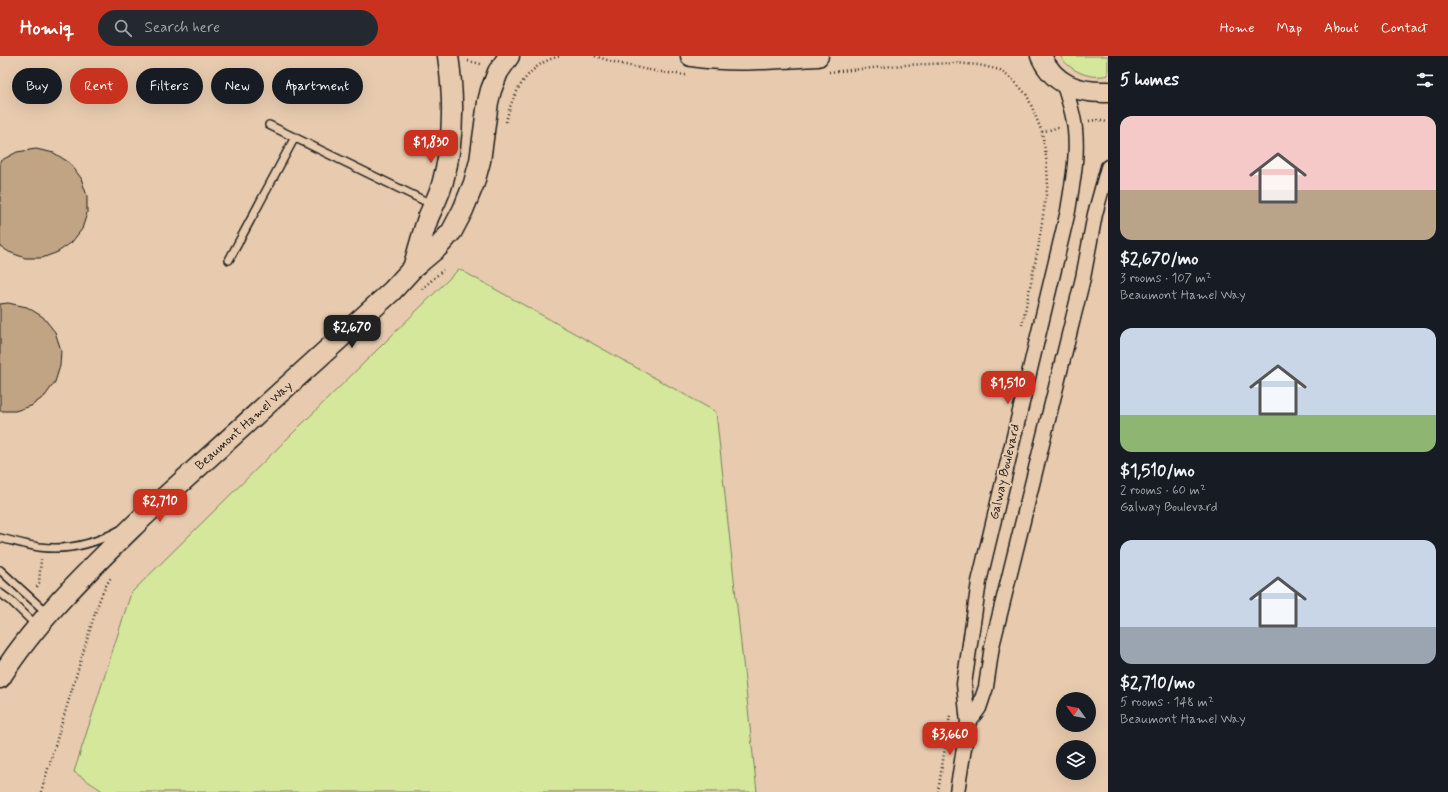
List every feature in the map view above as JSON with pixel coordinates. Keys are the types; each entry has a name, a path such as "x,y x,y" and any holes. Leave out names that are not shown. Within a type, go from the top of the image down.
{"main road":[{"name":"Beaumont Hamel Way","path":"0,678 43,621 105,554 143,517 392,291 413,268 438,248 452,231 463,210 474,183 480,161 488,102 498,72 510,56"},
{"path":"691,56 822,64"},
{"path":"1040,56 1047,67 1072,88 1091,93 1108,92"},
{"name":"Beaumont Hamel Way","path":"413,268 424,229 443,184 448,164 452,93 456,59"}],"street":[{"name":"Galway Boulevard","path":"957,792 968,723 964,684 979,582 1068,211 1075,161 1075,130 1070,103 1063,82"},
{"name":"Galway Boulevard","path":"968,723 979,708 986,687 992,646 1083,278 1095,214 1108,167"}],"lane":[{"path":"269,125 433,205"},
{"path":"229,260 295,138"},
{"path":"0,538 42,547 66,547 78,545 114,533 143,517"},
{"path":"0,570 43,621"},
{"path":"0,593 43,621"}],"path":[{"path":"519,85 529,74 544,62 561,56"},
{"path":"595,56 617,63 690,76"},
{"path":"456,59 488,66"},
{"path":"822,64 979,65 1000,70 1014,81 1027,95 1042,132 1048,182 1038,249 1022,326"},
{"path":"1084,122 1096,120 1108,122"},
{"path":"1042,132 1057,128"},
{"path":"421,289 445,268"},
{"path":"35,589 39,583 41,558"},
{"path":"41,792 92,622 107,582 115,572"},
{"path":"938,792 950,710"}],"green space":[{"path":"1060,56 1108,56 1108,75 1094,76 1081,73 1069,66"},
{"path":"459,269 716,412 757,792 104,792 74,772 131,593"}],"building":[{"path":"36,149 54,153 70,163 81,178 87,196 87,213 82,229 72,242 58,252 42,258 25,258 9,252 0,246 0,161 17,152"},
{"path":"8,303 27,307 43,317 55,332 61,350 60,366 55,382 45,396 31,406 15,411 0,411 0,304"}]}
